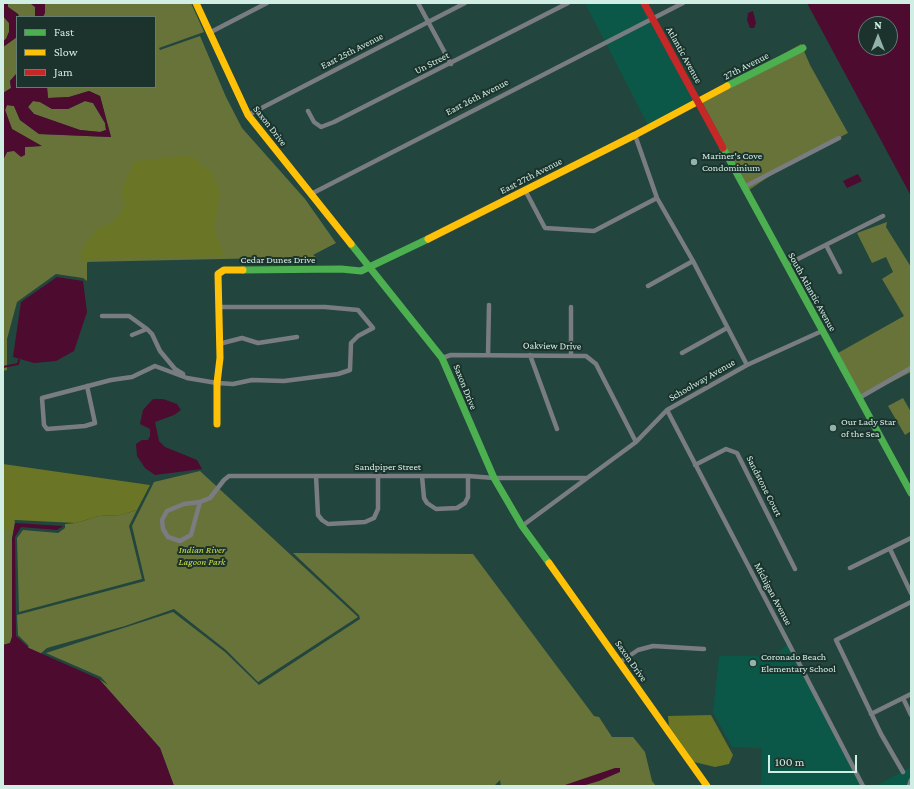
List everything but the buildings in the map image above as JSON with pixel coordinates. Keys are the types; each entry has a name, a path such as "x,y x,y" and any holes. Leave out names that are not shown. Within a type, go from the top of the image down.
{"street":[{"name":"Saxon Drive","path":"196,3 248,115 442,358 494,478 522,526 707,786"},
{"path":"209,33 267,3"},
{"path":"418,3 451,64"},
{"name":"East 25th Avenue","path":"248,115 465,3"},
{"name":"Un Street","path":"308,111 314,122 321,127 334,122 451,64 568,3"},
{"path":"644,3 653,19"},
{"name":"East 26th Avenue","path":"311,194 683,3"},
{"name":"Atlantic Avenue","path":"653,19 698,101"},
{"name":"27th Avenue","path":"698,101 803,48"},
{"name":"East 27th Avenue","path":"371,268 635,135 698,101"},
{"name":"South Atlantic Avenue","path":"698,101 911,493"},
{"name":"Schoolway Avenue","path":"522,526 636,442 667,410 746,365 693,261 657,198 635,135"},
{"path":"744,187 839,138"},
{"path":"525,190 545,228 594,231 657,198"},
{"path":"786,265 883,216"},
{"path":"826,245 840,272"},
{"path":"648,286 693,261"},
{"name":"Cedar Dunes Drive","path":"217,424 217,383 220,358 218,274 224,270 361,271 371,268"},
{"path":"488,355 489,305"},
{"path":"87,386 95,423 85,426 47,429 44,425 42,398 87,386 132,377 155,366 187,378 233,384 252,380 284,381 338,374 350,370 351,343 358,336 373,328 358,310 325,307 218,307"},
{"path":"571,307 571,355"},
{"path":"102,316 129,316 148,329 160,350 175,368 187,378"},
{"path":"682,353 727,328"},
{"path":"132,335 148,329"},
{"path":"746,365 822,331"},
{"path":"219,344 242,338 258,343 298,337"},
{"name":"Oakview Drive","path":"442,358 451,355 586,356 596,364 636,442"},
{"path":"530,355 557,429"},
{"path":"859,398 911,368"},
{"name":"Michigan Avenue","path":"667,410 863,786"},
{"name":"Sandstone Court","path":"695,465 726,449 737,453 795,569"},
{"name":"Sandpiper Street","path":"200,502 191,536 180,541 168,537 162,520 167,511 184,504 200,502 210,498 229,476 468,476 494,478 587,478"},
{"path":"316,476 318,515 328,524 365,522 374,518 378,509 378,476"},
{"path":"422,476 424,498 427,503 436,509 457,508 465,503 468,497 468,476"},
{"path":"850,568 911,538"},
{"path":"890,549 911,593"},
{"path":"903,772 871,714 836,640 911,602"},
{"path":"620,662 638,650 653,646 704,649"},
{"path":"871,714 911,694"},
{"path":"903,698 911,715"},
{"path":"909,786 911,780"}],"shaded area":[{"path":"3,3 8,3 8,7 19,16 16,16 16,38 3,47 3,41 6,39 9,32 9,23 3,16"},
{"path":"30,3 45,3 44,16 35,16 35,7"},
{"path":"585,3 644,3 698,101 649,127"},
{"path":"807,3 911,3 911,196"},
{"path":"753,11 756,23 754,28 750,28 747,20 748,13"},
{"path":"16,74 16,88 47,88 48,98 69,97 89,91 100,96 111,137 39,134 20,120 14,106 7,105 5,110 12,129 42,146 25,147 25,155 21,157 14,151 7,152 3,160 3,93 11,88 10,81","holes":["33,101 40,102 52,109 68,109 85,101 93,103 105,123 106,130 100,132 80,130 34,114 28,107"]},
{"path":"858,174 862,181 847,188 843,181"},
{"path":"57,277 83,281 87,312 74,351 56,361 34,363 13,357 21,302"},
{"path":"153,399 163,399 177,404 181,410 174,415 155,422 159,441 165,447 197,460 202,469 155,475 145,468 137,456 136,444 142,440 148,440 150,436 150,429 140,424 143,410"},
{"path":"15,523 63,526 57,530 21,527 15,537 16,636 29,648 99,679 160,748 174,786 3,786 3,645 10,643 12,637 12,539"},
{"path":"788,643 863,786 761,785 762,748 732,747 713,712 719,656 775,656"},
{"path":"911,767 911,786 876,786"},
{"path":"615,768 620,768 620,772 599,781 582,786 562,786"}],"green space":[{"path":"8,3 30,3 35,7 35,16 19,16 8,7"},
{"path":"41,3 191,3 204,32 159,48 160,50 200,36 226,97 242,128 305,199 336,243 313,255 316,257 84,262 87,263 87,281 83,278 56,274 17,302 7,339 7,370 3,371 3,160 7,152 25,147 41,146 12,129 5,110 7,105 14,106 20,120 39,134 111,137 100,96 89,91 69,97 48,98 47,88 156,88 156,16 43,16"},
{"path":"3,16 9,23 9,32 6,39 3,41"},
{"path":"16,38 16,74 10,81 11,88 3,93 3,47"},
{"path":"801,44 810,65 848,133 777,171 749,190 701,100"},
{"path":"33,101 40,102 52,109 68,109 85,101 93,103 105,123 106,130 100,132 80,130 34,114 28,107"},
{"path":"190,155 211,172 220,192 214,227 224,256 90,259 87,263 84,263 80,254 87,241 97,229 111,223 121,213 125,202 121,194 125,181 135,161"},
{"path":"887,222 886,227 911,267 911,372 862,397 838,353 904,316 882,279 893,272 886,257 872,263 857,233"},
{"path":"903,398 911,412 911,431 905,435 888,406"},
{"path":"3,464 150,485 137,510 120,515 99,516 76,523 15,520 13,522 11,533 5,528 3,529"},
{"name":"Indian River Lagoon Park","path":"200,471 358,617 258,682 226,650 174,609 125,626 47,648 19,672 9,664 29,646 18,635 17,615 145,581 132,526 154,482"},
{"path":"3,475 15,523 12,539 12,637 10,643 3,645"},
{"path":"137,510 129,526 142,579 19,612 17,538 23,530 58,533 65,528 65,524 76,523 99,516 120,515"},
{"path":"293,553 473,554 594,716 599,717 612,737 633,737 645,752 652,781 656,786 501,786 500,780 494,786 174,786 160,748 99,679 108,685 101,677 46,653 173,612 225,652 259,685 360,619 359,615"},
{"path":"711,715 733,755 729,764 715,767 694,762 669,726 668,716"}],"waterway":[{"path":"3,367 18,364 19,360"}],"traffic: fast":[{"path":"727,86 803,48"},
{"path":"723,148 911,493"},
{"path":"243,270 341,269 361,271 428,239"},
{"path":"351,244 442,358 494,478 522,526 549,563"}],"traffic: slow":[{"path":"196,3 248,115 351,244"},
{"path":"428,239 635,135 727,86"},
{"path":"217,424 217,383 220,358 218,274 224,270 243,270"},
{"path":"549,563 707,786"}],"traffic: jam":[{"path":"644,3 723,148"}],"place":[{"name":"Mariner's Cove Condominium","path":"694,162"},
{"name":"Our Lady Star of the Sea","path":"833,428"},
{"name":"Coronado Beach Elementary School","path":"753,663"}]}
